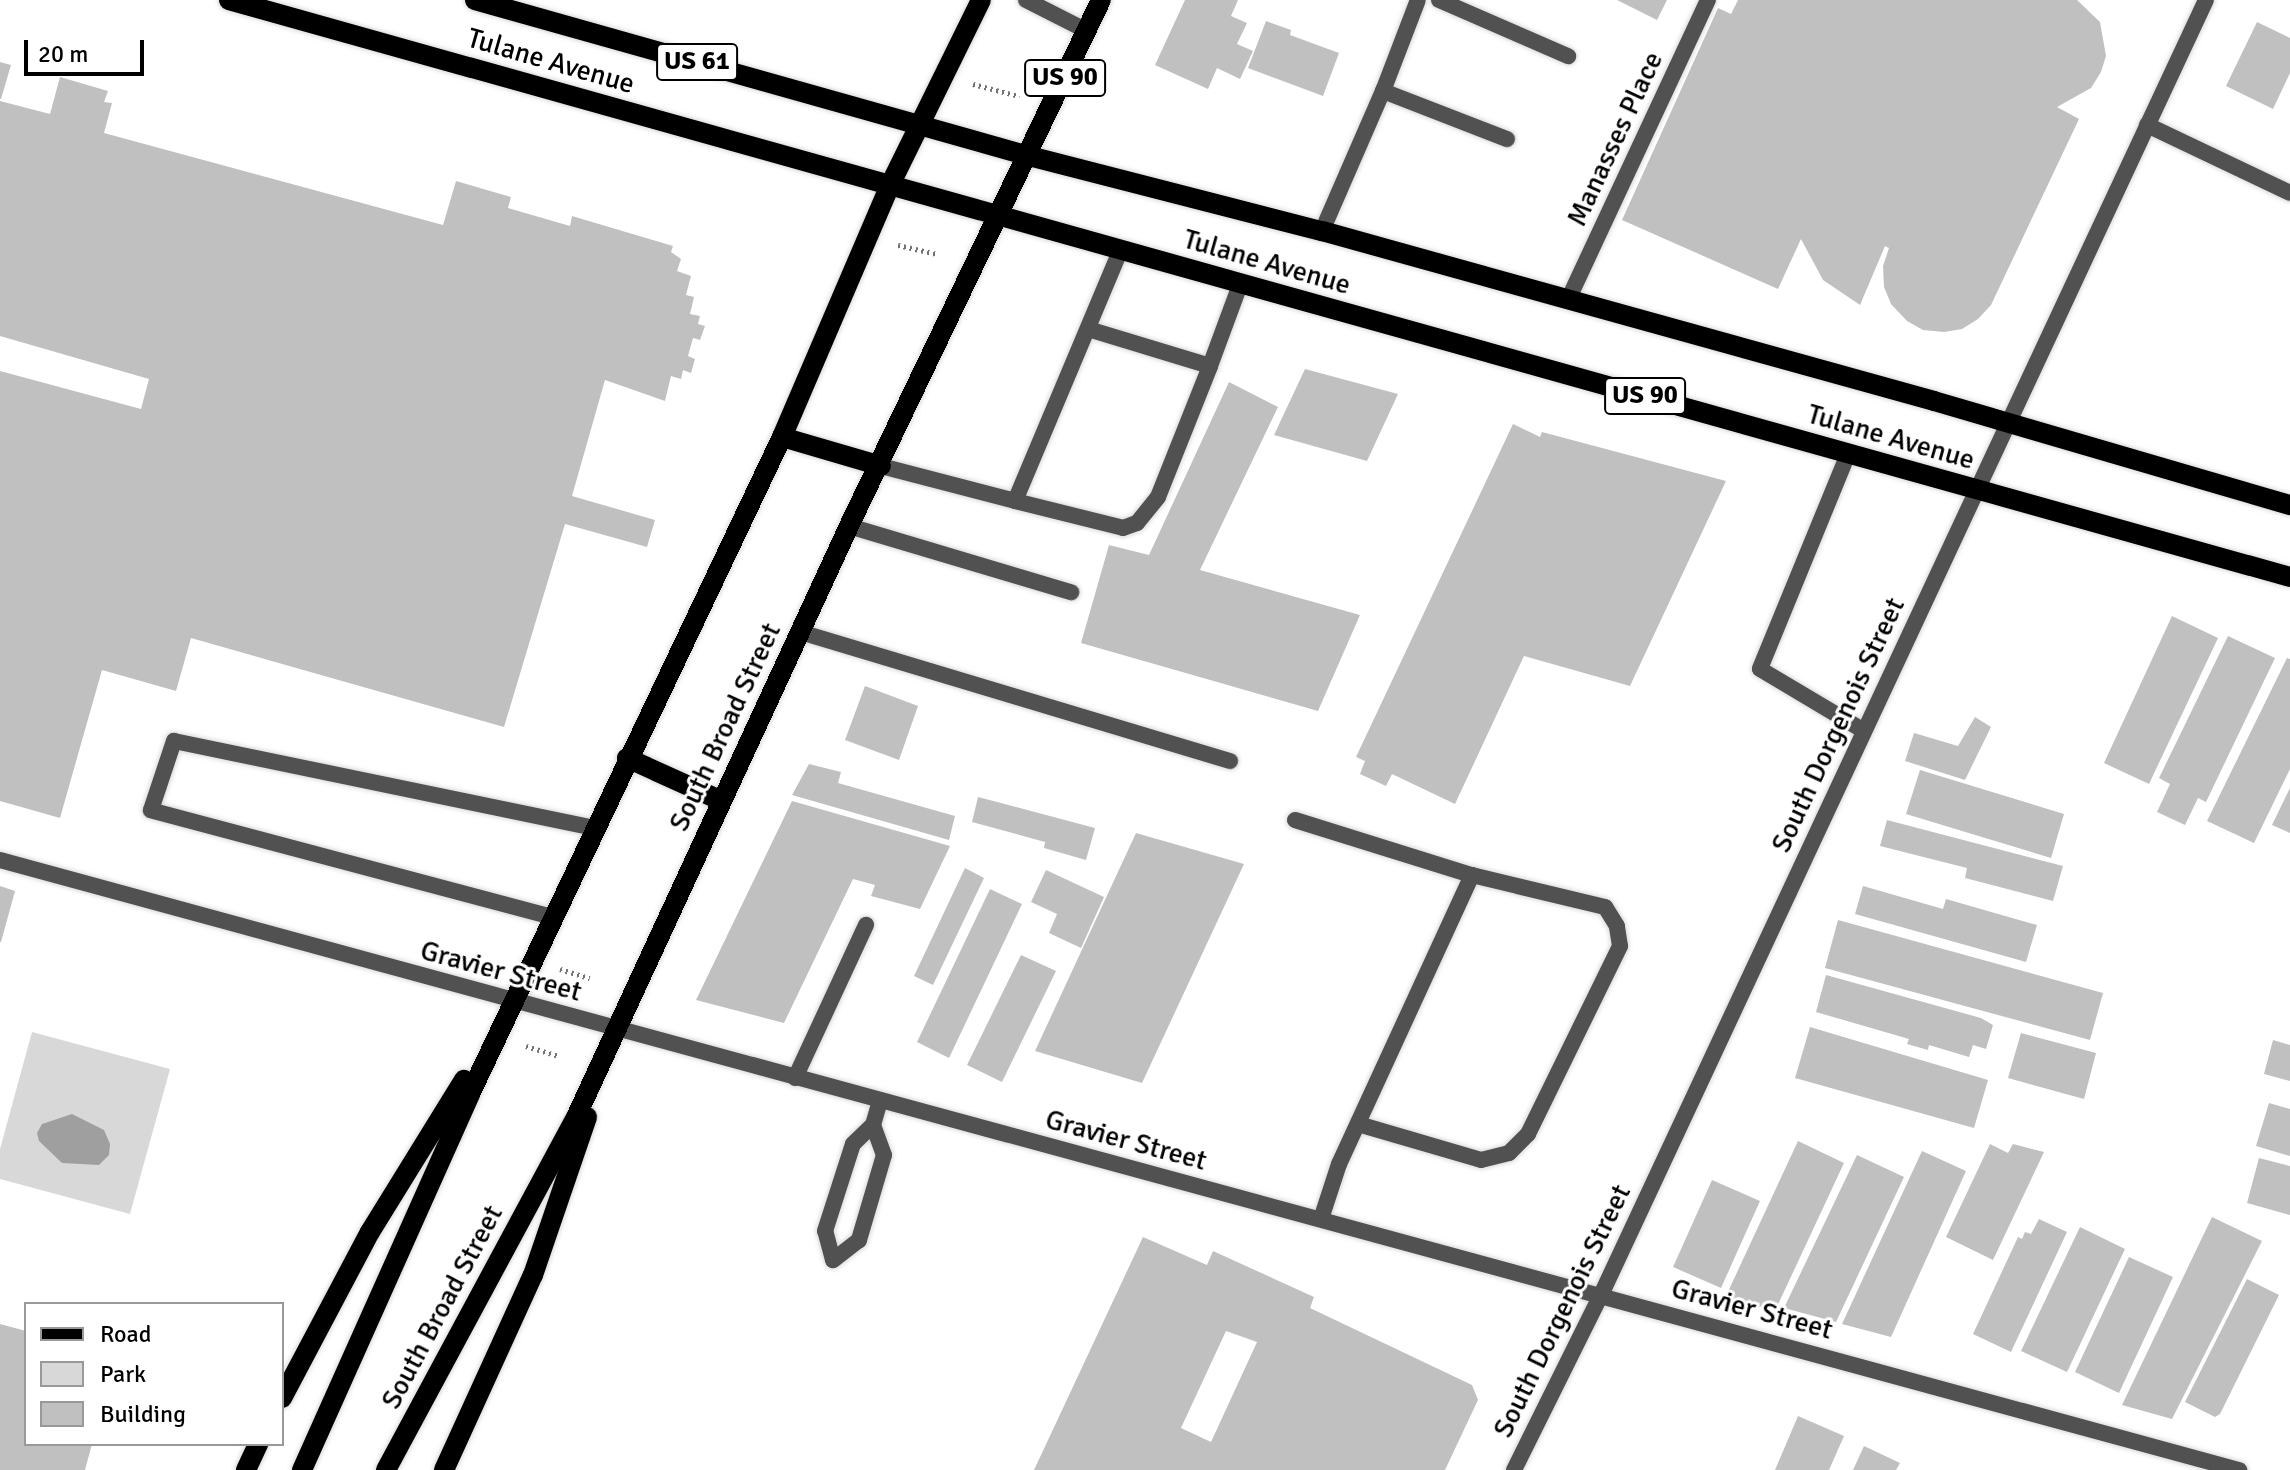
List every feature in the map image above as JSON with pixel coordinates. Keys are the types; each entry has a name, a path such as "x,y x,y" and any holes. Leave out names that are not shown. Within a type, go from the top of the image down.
{"main road":[{"name":"Tulane Avenue","path":"229,0 2290,577"},
{"name":"Tulane Avenue","path":"475,0 1029,156 1322,231 2009,422 2290,505"},
{"name":"South Broad Street","path":"302,1470 552,917 782,437 890,185 981,0"},
{"name":"South Broad Street","path":"386,1470 577,1115 849,526 881,466 1101,0"},
{"path":"782,437 881,466"},
{"path":"627,758 722,801"},
{"path":"284,1394 370,1232 513,1002"},
{"path":"444,1470 533,1275 616,1030"},
{"path":"246,1470 257,1446"}],"street":[{"path":"1026,0 1087,31"},
{"path":"1322,231 1383,91 1418,0"},
{"path":"1439,0 1568,56"},
{"name":"Manasses Place","path":"1568,300 1708,0"},
{"name":"South Dorgenois Street","path":"1514,1470 1601,1295 2206,0"},
{"path":"1383,91 1507,139"},
{"path":"2147,125 2290,193"},
{"path":"1015,501 1121,249"},
{"path":"881,466 1106,526 1123,528 1137,523 1150,512 1158,497 1240,285"},
{"path":"1088,329 1210,366"},
{"path":"1848,454 1760,669 1864,731"},
{"path":"849,526 1071,592"},
{"path":"800,632 1230,761"},
{"path":"552,917 151,810 174,741 595,828"},
{"path":"1295,820 1472,875 1605,907 1617,926 1620,946 1528,1134 1509,1153 1481,1160 1358,1124"},
{"name":"Gravier Street","path":"0,860 2239,1470"},
{"path":"1321,1219 1339,1164 1472,875"},
{"path":"795,1078 866,925"},
{"path":"873,1125 884,1155 859,1240 833,1260 825,1231 853,1144 873,1125 880,1101"}],"path":[{"path":"967,83 1019,96"},
{"path":"898,245 937,254"},
{"path":"559,969 590,978"},
{"path":"525,1046 558,1056"}],"green space":[{"path":"32,1032 170,1069 130,1214 0,1179 0,1149"}],"shaded area":[{"path":"72,1114 104,1130 110,1144 109,1155 99,1165 62,1163 39,1141 37,1133 42,1124"}],"building":[{"path":"1185,0 1238,0 1231,16 1247,23 1237,44 1253,51 1240,79 1217,68 1208,89 1155,65"},
{"path":"1617,0 1667,0 1657,20"},
{"path":"1738,0 2077,0 2100,22 2106,56 2101,72 2091,88 2057,107 2079,119 1991,305 1978,319 1962,329 1944,332 1923,330 1907,321 1891,304 1884,287 1883,266 1889,248 1885,246 1860,305 1823,280 1801,239 1778,289 1622,220 1718,8 1731,14"},
{"path":"1266,21 1291,30 1290,35 1339,53 1323,96 1248,68"},
{"path":"2257,22 2290,38 2290,73 2273,109 2226,86"},
{"path":"0,62 11,65 1,99 0,99"},
{"path":"60,77 108,91 104,102 112,103 104,133 443,225 456,181 511,197 508,208 570,226 572,216 673,246 671,252 681,259 677,271 691,276 686,295 694,297 690,314 700,316 698,324 705,326 700,340 693,338 688,356 695,359 691,373 683,370 681,379 671,376 665,401 605,380 572,496 655,520 647,547 565,524 504,727 191,638 176,691 102,670 60,818 0,801 0,371 141,409 149,379 0,336 0,101 50,114"},
{"path":"1305,369 1398,394 1367,461 1274,435"},
{"path":"1229,382 1278,407 1200,570 1360,615 1318,711 1081,643 1109,545 1149,555"},
{"path":"1513,424 1540,437 1542,432 1726,481 1630,686 1524,656 1455,804 1392,774 1386,786 1360,774 1365,761 1356,757"},
{"path":"2172,616 2218,638 2149,784 2104,763"},
{"path":"2228,636 2275,658 2206,802 2198,798 2185,825 2157,812 2170,784 2159,778"},
{"path":"2287,658 2290,659 2290,769 2254,843 2207,821"},
{"path":"865,686 918,706 899,760 845,740"},
{"path":"1975,717 1991,727 1965,780 1905,761 1914,733 1958,746"},
{"path":"809,764 841,772 838,783 955,816 949,840 792,795"},
{"path":"1920,770 2064,814 2051,858 1906,814"},
{"path":"2290,788 2290,833 2272,825"},
{"path":"978,797 1095,828 1086,860 1044,848 1045,842 972,822"},
{"path":"792,801 950,846 920,909 871,896 875,885 853,879 784,1023 696,1000"},
{"path":"1887,820 2063,866 2053,901 1965,878 1967,868 1880,846"},
{"path":"1136,833 1244,864 1142,1083 1035,1051"},
{"path":"965,868 984,878 933,985 914,976"},
{"path":"1046,870 1104,897 1081,948 1049,933 1057,914 1031,902"},
{"path":"0,886 15,891 1,942 0,942"},
{"path":"1863,886 1943,909 1946,899 2037,925 2026,962 1855,914"},
{"path":"990,889 1022,904 949,1058 917,1042"},
{"path":"1838,920 2103,993 2090,1040 1825,968"},
{"path":"1021,955 1056,971 1002,1082 967,1065"},
{"path":"1826,975 1981,1018 1993,1025 1986,1049 1973,1045 1969,1057 1929,1045 1928,1050 1907,1044 1909,1039 1816,1012"},
{"path":"1810,1027 1988,1080 1974,1128 1795,1078"},
{"path":"2021,1033 2096,1053 2084,1099 2008,1078"},
{"path":"2273,1040 2290,1045 2290,1081 2264,1074"},
{"path":"2269,1103 2290,1109 2290,1156 2256,1146"},
{"path":"1798,1141 1844,1163 1775,1311 1726,1296"},
{"path":"1990,1144 2008,1153 2013,1144 2044,1152 1993,1260 1946,1237"},
{"path":"1922,1151 1966,1171 1891,1337 1842,1324"},
{"path":"1857,1155 1904,1177 1836,1322 1784,1308"},
{"path":"2259,1158 2290,1166 2290,1215 2247,1203"},
{"path":"1712,1180 1760,1201 1721,1288 1673,1267"},
{"path":"2212,1217 2262,1241 2172,1419 2122,1405"},
{"path":"2039,1219 2067,1232 2011,1352 1973,1334 2018,1237 2022,1239 2025,1232 2031,1234"},
{"path":"2080,1227 2125,1249 2067,1372 2021,1351"},
{"path":"1143,1237 1207,1265 1213,1251 1314,1297 1310,1308 1472,1385 1478,1400 1445,1470 1034,1470","holes":["1226,1331 1257,1342 1211,1442 1181,1428"]},
{"path":"2129,1257 2173,1277 2119,1393 2075,1372"},
{"path":"2247,1279 2279,1295 2220,1414 2215,1417 2185,1402"},
{"path":"0,1324 24,1330 24,1446 91,1446 85,1470 0,1470"},
{"path":"1798,1416 1844,1436 1829,1470 1775,1470"},
{"path":"1864,1446 1900,1463 1896,1470 1853,1470"}]}
